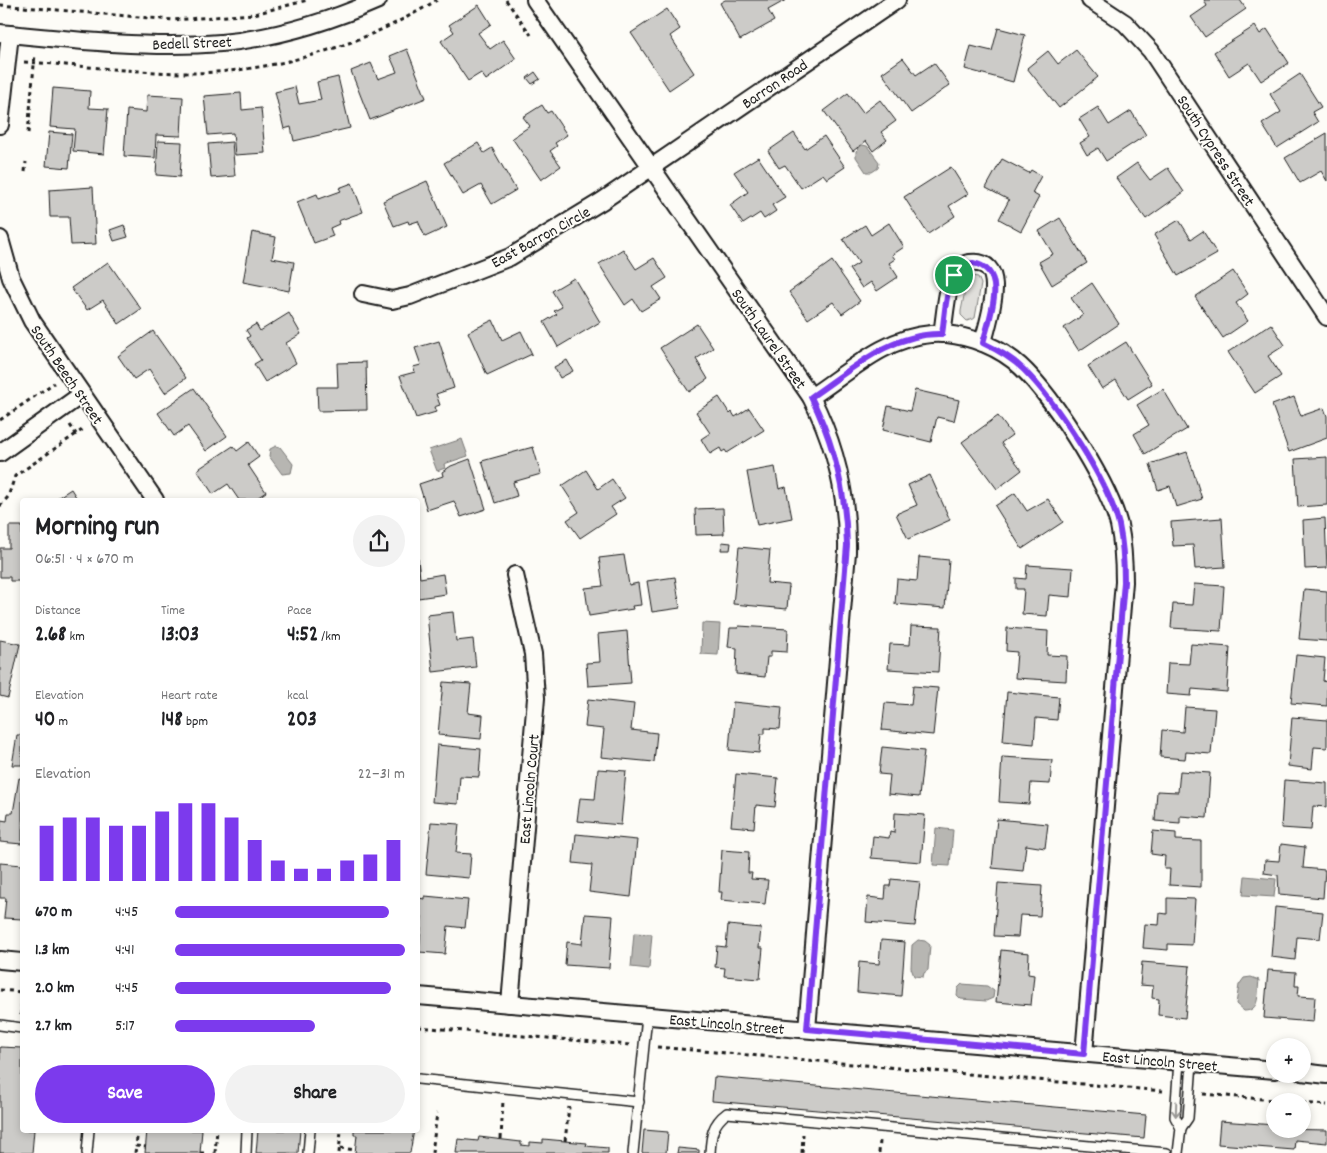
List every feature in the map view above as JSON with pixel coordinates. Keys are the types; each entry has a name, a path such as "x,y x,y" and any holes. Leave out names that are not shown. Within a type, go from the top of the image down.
{"street":[{"name":"Bedell Street","path":"5,34 160,45 221,43 253,39 313,25 378,0"},
{"name":"South Laurel Street","path":"534,0 652,166 811,397 824,422 840,474 847,545 807,1029"},
{"name":"Barron Road","path":"652,166 897,0"},
{"name":"South Cypress Street","path":"1090,0 1125,23 1152,51 1327,317"},
{"path":"0,125 5,34"},
{"name":"East Barron Circle","path":"363,294 392,300 410,296 510,257 602,201 652,166"},
{"name":"South Beech Street","path":"0,239 11,278 20,300 81,395 154,498"},
{"path":"942,334 952,278 960,267 966,264 980,264 990,271 995,284 983,343"},
{"path":"811,397 889,345 922,335 942,334 983,343 1013,360 1024,370 1062,418 1104,486 1114,511 1122,543 1124,582 1084,1054"},
{"path":"0,453 81,395"},
{"name":"East Lincoln Court","path":"510,1004 536,698 533,654 515,575"},
{"path":"0,960 20,962"},
{"name":"East Lincoln Street","path":"420,996 1266,1069"},
{"path":"1311,1073 1327,1075"}],"lane":[{"path":"633,1153 647,1016"},
{"path":"0,1025 20,1027"},
{"path":"1181,1128 1175,1117 1186,1061"},
{"path":"1178,1153 1181,1128 1188,1118 1186,1061"},
{"path":"420,1079 639,1102"},
{"path":"710,1153 712,1131 720,1118 727,1114 1167,1153"},
{"path":"87,1153 89,1133"},
{"path":"246,1153 248,1133"},
{"path":"308,1153 310,1133"}],"path":[{"path":"0,5 173,20 254,14 308,0"},
{"path":"506,0 531,36"},
{"path":"39,14 40,8"},
{"path":"28,133 35,52"},
{"path":"25,172 26,162"},
{"path":"0,420 67,374"},
{"path":"45,389 49,393"},
{"path":"0,506 8,497 15,476 98,419"},
{"path":"70,425 76,434"},
{"path":"0,990 20,993"},
{"path":"420,1027 633,1045"},
{"path":"656,1047 1169,1091"},
{"path":"501,1140 504,1088"},
{"path":"1194,1094 1266,1100"},
{"path":"565,1141 570,1095"},
{"path":"1311,1104 1327,1105"},
{"path":"432,1153 437,1113"},
{"path":"802,1153 804,1121"},
{"path":"135,1153 138,1133"},
{"path":"215,1153 217,1133"},
{"path":"341,1133 339,1151 355,1150"},
{"path":"136,1146 146,1147"}],"shaded area":[{"path":"862,145 867,146 879,162 878,168 872,172 866,172 856,157 856,151"},
{"path":"971,276 978,277 981,284 975,318 967,321 961,315 961,311 967,281"},
{"path":"462,439 468,456 444,464 445,468 437,471 429,450"},
{"path":"276,446 280,447 293,464 291,473 282,474 269,456 270,449"},
{"path":"702,623 720,624 718,655 701,654"},
{"path":"936,828 953,830 950,866 933,865"},
{"path":"1245,876 1276,879 1274,897 1243,895"},
{"path":"634,933 652,934 649,969 631,967"},
{"path":"918,940 925,941 930,945 928,970 924,973 923,977 914,976 911,968 912,945"},
{"path":"1251,977 1259,980 1256,1005 1244,1011 1236,1004 1239,985 1244,978"},
{"path":"962,984 987,986 994,991 993,998 986,1001 961,999 957,995 958,988"}],"building":[{"path":"725,0 786,0 768,10 774,21 740,40 720,3"},
{"path":"1204,0 1240,0 1246,9 1205,37 1191,17 1207,6"},
{"path":"479,5 491,24 478,33 490,49 503,40 516,59 486,80 481,73 468,81 441,41 454,32 449,25"},
{"path":"667,9 680,29 670,36 694,73 669,90 631,33"},
{"path":"1255,26 1260,34 1267,29 1289,63 1261,81 1249,63 1229,76 1214,52"},
{"path":"998,28 1025,35 1013,82 965,69 971,46 992,51"},
{"path":"407,49 426,98 370,120 351,71 371,63 378,79 397,72 390,56"},
{"path":"1076,50 1098,77 1059,108 1027,68 1048,51 1058,64"},
{"path":"903,58 916,75 934,63 950,85 911,113 882,73"},
{"path":"535,72 540,79 532,84 527,78"},
{"path":"1300,74 1321,107 1312,112 1318,122 1277,148 1262,124 1281,112 1270,94"},
{"path":"338,77 350,128 294,141 291,127 284,129 275,92 295,87 299,104 321,100 317,82"},
{"path":"53,88 90,91 89,108 108,109 104,154 73,151 75,129 50,127"},
{"path":"241,93 242,110 261,108 265,153 235,155 233,133 208,135 204,96"},
{"path":"848,93 863,113 880,100 896,121 881,132 887,140 873,151 866,141 853,151 824,111"},
{"path":"147,95 183,97 181,136 156,135 155,158 124,156 127,110 146,112"},
{"path":"542,105 547,113 551,111 567,135 555,143 557,146 550,151 561,166 541,180 512,138 530,126 523,117"},
{"path":"1098,107 1109,125 1131,111 1146,135 1106,161 1098,148 1087,155 1080,143 1090,137 1079,119"},
{"path":"49,132 72,134 69,168 46,166"},
{"path":"794,133 805,149 824,136 845,167 827,179 823,174 801,188 785,165 779,168 768,151"},
{"path":"1327,133 1327,181 1321,171 1300,183 1285,158"},
{"path":"158,141 182,142 180,177 156,175"},
{"path":"232,142 235,176 211,178 208,144"},
{"path":"478,143 484,153 492,148 516,190 492,204 481,185 463,195 444,163"},
{"path":"758,157 785,197 772,205 776,211 764,219 760,213 743,224 730,205 748,192 734,172"},
{"path":"1002,159 1029,173 1031,170 1041,176 1032,193 1039,197 1021,231 999,219 1009,200 986,188"},
{"path":"1137,163 1150,180 1168,168 1184,192 1146,219 1116,178"},
{"path":"951,167 968,194 949,206 955,216 928,234 904,197"},
{"path":"427,181 447,227 425,237 418,221 409,224 408,221 394,226 383,201"},
{"path":"352,183 363,212 338,221 339,224 330,228 333,236 314,243 297,202 317,194 319,199 341,191 339,188"},
{"path":"93,187 96,244 71,245 69,217 50,217 49,190"},
{"path":"1060,218 1087,263 1052,285 1039,262 1053,254 1039,231"},
{"path":"1179,220 1191,239 1203,231 1217,254 1178,276 1154,235"},
{"path":"889,223 904,247 892,255 895,259 889,263 898,277 877,291 871,282 862,288 849,269 859,263 843,239 865,225 871,235"},
{"path":"124,225 128,237 114,241 110,230"},
{"path":"252,232 276,237 272,258 294,262 289,291 243,282"},
{"path":"623,249 636,269 654,258 667,278 653,287 661,299 641,311 633,299 625,305 599,264"},
{"path":"832,261 860,301 842,314 833,302 808,319 789,292"},
{"path":"108,262 141,309 119,324 103,300 87,310 71,288"},
{"path":"1233,271 1248,294 1236,303 1248,321 1223,338 1195,297"},
{"path":"574,278 600,322 558,347 544,322 557,314 554,311 562,307 552,291"},
{"path":"1092,283 1119,324 1079,351 1064,328 1083,315 1071,298"},
{"path":"289,313 301,334 286,343 296,363 265,382 254,364 261,360 247,338 250,336 246,330 256,324 260,331"},
{"path":"493,320 502,340 521,331 532,354 487,375 468,332"},
{"path":"697,324 713,348 696,359 708,379 689,392 660,348"},
{"path":"1271,324 1285,345 1268,356 1281,376 1255,393 1228,352"},
{"path":"153,331 186,378 165,393 149,369 134,379 118,356"},
{"path":"439,341 454,388 436,394 440,405 434,407 436,412 416,418 400,376 415,372 413,367 421,365 415,348"},
{"path":"1126,342 1152,384 1128,399 1116,380 1102,389 1088,366"},
{"path":"567,360 573,371 560,378 554,367"},
{"path":"366,362 367,410 318,411 317,387 338,387 337,363"},
{"path":"194,388 227,436 206,451 188,426 174,436 158,413"},
{"path":"1163,389 1187,429 1145,454 1134,434 1149,425 1137,405"},
{"path":"915,390 959,400 954,421 937,417 931,442 883,430 888,406 910,411"},
{"path":"719,397 730,414 732,412 735,417 749,408 764,430 727,453 725,450 722,452 720,448 710,454 701,439 710,433 696,412"},
{"path":"1294,397 1301,416 1324,408 1327,416 1327,438 1289,452 1272,405"},
{"path":"998,416 1012,435 1001,443 1022,470 997,489 962,442"},
{"path":"249,442 259,457 248,465 266,492 257,498 238,498 228,484 213,494 197,470 233,446 237,451"},
{"path":"533,447 541,474 513,482 517,496 495,503 482,461"},
{"path":"1187,452 1202,499 1176,507 1170,486 1158,490 1150,464"},
{"path":"1327,457 1327,505 1298,507 1295,459"},
{"path":"470,459 486,509 461,517 454,501 427,510 419,484 443,476 442,472 451,466"},
{"path":"775,467 779,489 786,487 792,518 757,525 747,472"},
{"path":"586,470 598,489 612,479 625,498 611,507 616,514 580,538 567,520 579,512 562,486"},
{"path":"930,475 950,520 908,539 896,514 917,505 908,485"},
{"path":"71,489 77,498 57,498"},
{"path":"1015,493 1027,511 1048,499 1063,522 1022,549 995,506"},
{"path":"723,508 724,534 696,535 695,509"},
{"path":"1222,518 1225,567 1195,569 1193,545 1173,546 1171,522"},
{"path":"1325,518 1327,568 1305,569 1303,520"},
{"path":"9,526 20,526 20,581 10,581 10,577 0,577 0,548 9,548"},
{"path":"722,542 731,543 730,550 721,550"},
{"path":"739,547 770,550 767,583 789,585 787,609 733,604"},
{"path":"624,555 629,585 638,583 641,605 632,606 633,609 589,616 585,588 603,586 599,558"},
{"path":"919,557 949,560 945,608 895,604 897,579 917,581"},
{"path":"1027,565 1073,568 1071,597 1049,595 1047,616 1022,614 1024,589 1016,589 1016,578 1026,579"},
{"path":"443,574 446,594 420,598 420,578"},
{"path":"675,577 680,608 652,612 647,581"},
{"path":"1194,584 1224,586 1221,631 1171,628 1173,604 1192,605"},
{"path":"1304,589 1327,591 1327,641 1299,639"},
{"path":"453,612 456,641 473,639 476,667 433,672 427,615"},
{"path":"739,626 788,629 787,652 771,651 771,657 767,657 765,677 736,674 737,648 728,647 730,628 738,628"},
{"path":"911,626 941,627 938,672 888,669 890,644 910,645"},
{"path":"1007,628 1048,631 1047,655 1067,656 1066,681 1015,678 1017,652 1006,651"},
{"path":"627,631 631,683 588,686 586,663 600,662 598,634"},
{"path":"0,640 20,644 8,698 0,696"},
{"path":"1191,644 1230,647 1227,692 1192,689 1191,696 1166,694 1168,663 1189,664"},
{"path":"1296,655 1325,658 1323,681 1327,682 1327,706 1291,703"},
{"path":"443,682 471,684 468,713 483,715 481,739 438,735"},
{"path":"913,686 938,688 933,735 882,730 885,703 911,705"},
{"path":"1007,692 1059,697 1057,720 1036,718 1034,744 1003,741"},
{"path":"588,699 634,704 631,730 657,733 654,762 601,757 604,729 585,727"},
{"path":"733,702 782,707 780,729 765,728 765,734 761,734 759,753 729,750"},
{"path":"1185,707 1215,709 1211,754 1186,752 1185,759 1160,757 1162,730 1183,732"},
{"path":"1292,717 1327,720 1327,748 1314,747 1312,769 1288,766"},
{"path":"17,735 20,735 20,765 12,765"},
{"path":"437,745 481,749 479,777 460,776 458,804 432,802"},
{"path":"882,747 924,751 919,797 888,794 890,775 879,774"},
{"path":"1002,757 1052,760 1050,784 1031,783 1029,804 999,802"},
{"path":"598,769 626,771 621,825 577,821 580,798 595,799"},
{"path":"1180,771 1210,773 1207,818 1180,816 1180,823 1155,821 1157,791 1178,792"},
{"path":"736,774 778,778 775,807 756,805 754,828 731,826"},
{"path":"19,778 20,844 0,842 1,820 7,821 8,813 13,813"},
{"path":"1284,780 1327,783 1327,807 1313,806 1311,830 1281,828"},
{"path":"895,813 925,815 921,862 871,858 873,836 889,838 890,832 894,833"},
{"path":"997,819 1048,824 1045,848 1026,845 1023,871 992,868"},
{"path":"431,822 459,824 456,853 471,854 469,878 426,874"},
{"path":"1153,831 1176,833 1176,840 1201,841 1201,887 1169,885 1170,869 1164,869 1165,856 1151,854"},
{"path":"576,834 637,840 631,897 589,892 592,865 573,863"},
{"path":"1281,844 1305,847 1303,868 1325,870 1323,898 1279,894 1278,875 1264,873 1265,860 1279,861"},
{"path":"722,850 749,852 748,873 752,873 751,879 768,880 765,904 721,900 722,892 719,892"},
{"path":"0,863 20,865 20,919 4,918 6,898 0,898"},
{"path":"891,879 920,882 915,926 866,922 868,897 885,899 886,886 890,886"},
{"path":"998,883 1042,886 1040,916 1020,915 1018,937 994,936"},
{"path":"425,896 468,900 465,928 448,926 445,954 420,952 422,916 420,916 420,898 425,899"},
{"path":"1167,898 1195,899 1192,945 1168,944 1168,950 1143,948 1145,924 1159,925 1160,913 1167,914"},
{"path":"1275,907 1323,912 1320,939 1297,937 1295,960 1271,957"},
{"path":"585,914 613,916 609,968 565,965 567,942 582,944"},
{"path":"728,925 761,928 759,948 763,948 760,979 724,976 725,968 715,967 717,946 726,947"},
{"path":"881,940 905,942 901,996 857,992 859,962 879,964"},
{"path":"1001,950 1029,953 1028,974 1034,975 1031,1005 996,1002"},
{"path":"1142,962 1190,966 1185,1018 1158,1015 1159,999 1152,998 1153,986 1140,985"},
{"path":"1268,970 1296,972 1295,986 1299,986 1298,996 1315,997 1313,1022 1264,1018"},
{"path":"0,1047 20,1048 20,1133 34,1133 32,1153 0,1153"},
{"path":"714,1077 1146,1115 1144,1138 712,1101"},
{"path":"1220,1121 1266,1124 1266,1138 1311,1138 1311,1130 1327,1130 1327,1143 1295,1140 1294,1150 1218,1144"},
{"path":"644,1130 668,1132 666,1153 642,1153"},
{"path":"147,1133 202,1133 200,1153 145,1153"},
{"path":"258,1133 300,1133 298,1153 256,1153"},
{"path":"354,1133 413,1133 410,1153 355,1153 357,1135 354,1135"},
{"path":"479,1137 521,1142 521,1145 530,1146 530,1142 543,1143 543,1139 587,1143 586,1146 608,1148 608,1153 456,1153 458,1139 478,1141"},
{"path":"678,1148 699,1150 699,1153 677,1153"}],"route":[{"path":"973,263 986,267 994,277 995,290 983,343 998,350 1024,370 1062,418 1104,486 1112,504 1122,543 1124,582 1084,1054 807,1029 847,545 847,523 840,474 824,422 811,397 889,345 903,339 922,335 942,334 954,275 960,267 973,263"}]}
